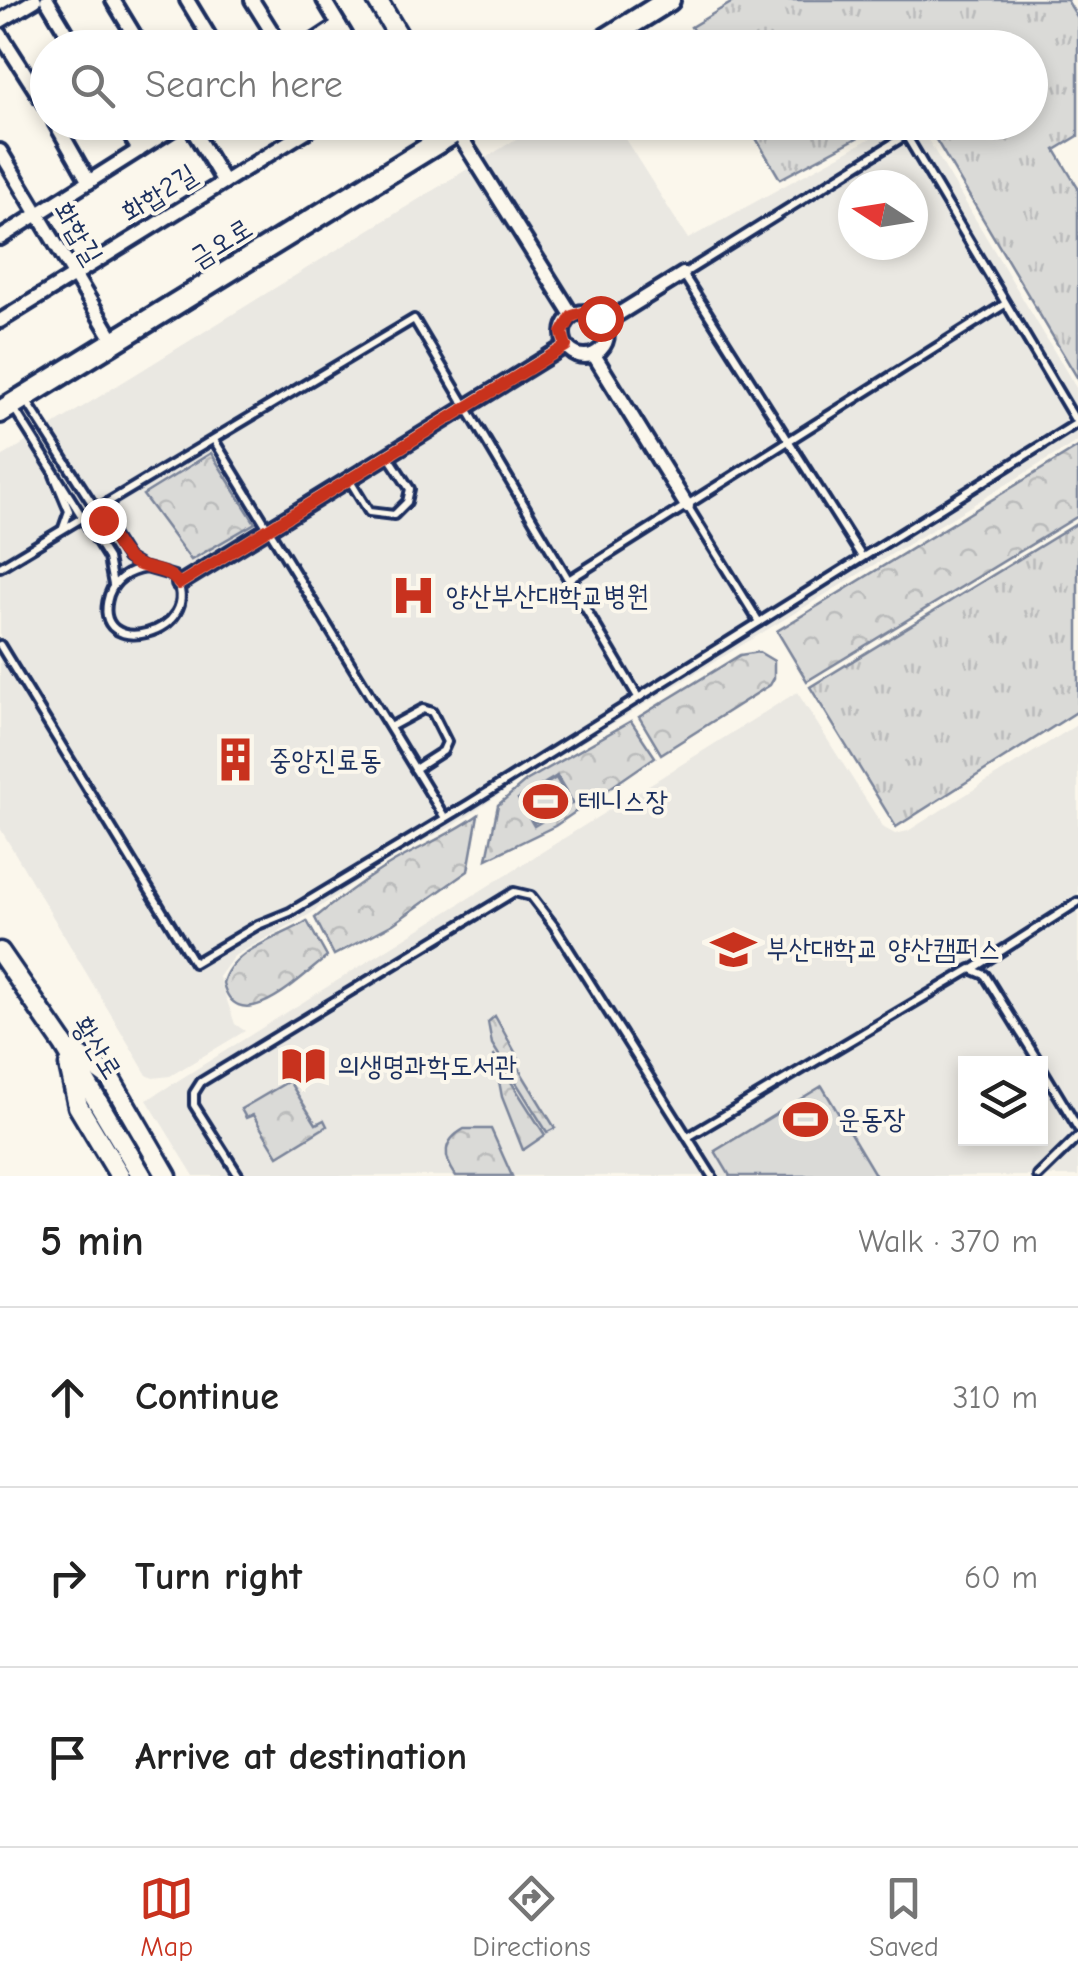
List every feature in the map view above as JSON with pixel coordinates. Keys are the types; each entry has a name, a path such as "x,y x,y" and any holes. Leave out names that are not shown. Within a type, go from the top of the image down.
{"main road":[{"path":"378,0 396,30"},
{"path":"621,30 669,0"},
{"name":"금오로","path":"12,404 436,140"},
{"name":"황산로","path":"0,952 64,1046 142,1176"},
{"path":"64,1046 78,1106 111,1173"},
{"path":"64,1046 110,1078 167,1176"}],"street":[{"path":"0,21 34,0"},
{"path":"47,0 65,30"},
{"path":"114,0 132,30"},
{"path":"187,0 205,30"},
{"path":"252,0 271,30"},
{"path":"324,0 342,30"},
{"path":"331,30 339,25"},
{"path":"0,34 30,82"},
{"path":"65,140 89,182"},
{"path":"132,140 138,150"},
{"path":"0,238 155,140"},
{"path":"197,140 224,182"},
{"name":"화합2길","path":"0,321 292,140"},
{"path":"469,140 572,316"},
{"name":"화합길","path":"0,151 114,341"},
{"path":"604,323 683,274"},
{"path":"586,312 604,323 605,344 594,355 575,355 566,346 562,333 572,316 586,312"},
{"path":"179,584 566,346"},
{"path":"594,355 687,506"}],"lane":[{"path":"862,556 683,274 900,140"},
{"path":"0,645 194,964 258,925 290,912 1077,423 908,140"},
{"path":"570,578 1005,304"},
{"path":"0,567 414,319 638,697"},
{"path":"12,404 96,510 127,558 166,572 179,584 179,602 167,623 133,636 116,629 108,617 113,587 108,558 12,404"},
{"path":"214,440 445,818"},
{"path":"350,480 369,512 394,515 403,509 410,488 388,456"},
{"path":"53,468 54,482 69,511 62,530"},
{"path":"687,506 759,622"},
{"path":"113,587 128,573 146,568"},
{"path":"390,727 423,709 432,712 447,742 443,750 415,768"},
{"path":"239,1176 194,1105 194,1093 201,1082 514,892 531,896 554,926 712,1176"},
{"path":"688,1137 972,970 1078,902"},
{"path":"972,970 986,975 1035,1056"},
{"path":"1048,1077 1078,1128"},
{"path":"1038,1176 1078,1138"}],"shaded area":[{"name":"양산부산대학교병원","path":"514,140 626,140 688,239 867,140 928,140 1078,391 1078,441 533,772 456,824 383,862 310,914 234,956 219,977 235,1024 245,1031 170,1076 147,1075 0,828 0,458"},
{"name":"부산대학교 양산캠퍼스","path":"797,692 884,828 895,834 908,831 1078,724 1078,1176 194,1176 147,1100"}],"green space":[{"path":"736,0 1067,0 1078,18 1078,136 1055,150 1078,188 1078,379 936,140 1048,140 1048,30 691,27"},
{"path":"757,140 853,140 780,179"},
{"path":"1078,447 1078,516 807,681 777,631"},
{"path":"211,453 255,523 191,560 143,495"},
{"path":"1078,523 1078,711 896,827 810,687"},
{"path":"759,652 774,661 770,685 661,754 639,717 740,655"},
{"path":"631,721 655,757 555,826 487,859 498,805 526,781","holes":["557,776 573,803 534,826 518,799"]},
{"name":"테니스장","path":"556,778 570,802 534,823 521,800"},
{"path":"478,815 468,871 393,924 334,955 315,918 378,871"},
{"path":"307,921 327,957 272,998 242,1006 231,1000 223,983 236,961"},
{"path":"495,1016 521,1063 517,1066 555,1128 547,1132 492,1044 488,1022"},
{"path":"494,1055 545,1135 523,1150 502,1097"},
{"path":"289,1081 316,1124 324,1120 327,1126 278,1156 253,1115 246,1118 241,1109"},
{"name":"운동장","path":"822,1086 876,1176 730,1176 715,1151"},
{"path":"464,1129 491,1129 512,1176 456,1176 449,1162 448,1144"}],"place":[{"name":"양산부산대학교병원","path":"413,596"},
{"name":"중앙진료동","path":"236,760"},
{"name":"테니스장","path":"545,801"},
{"name":"부산대학교 양산캠퍼스","path":"733,949"},
{"name":"의생명과학도서관","path":"304,1066"},
{"name":"운동장","path":"805,1119"}],"route":[{"path":"103,520 127,558 174,576 179,584 566,346 562,333 572,316 586,312 600,318"}]}
